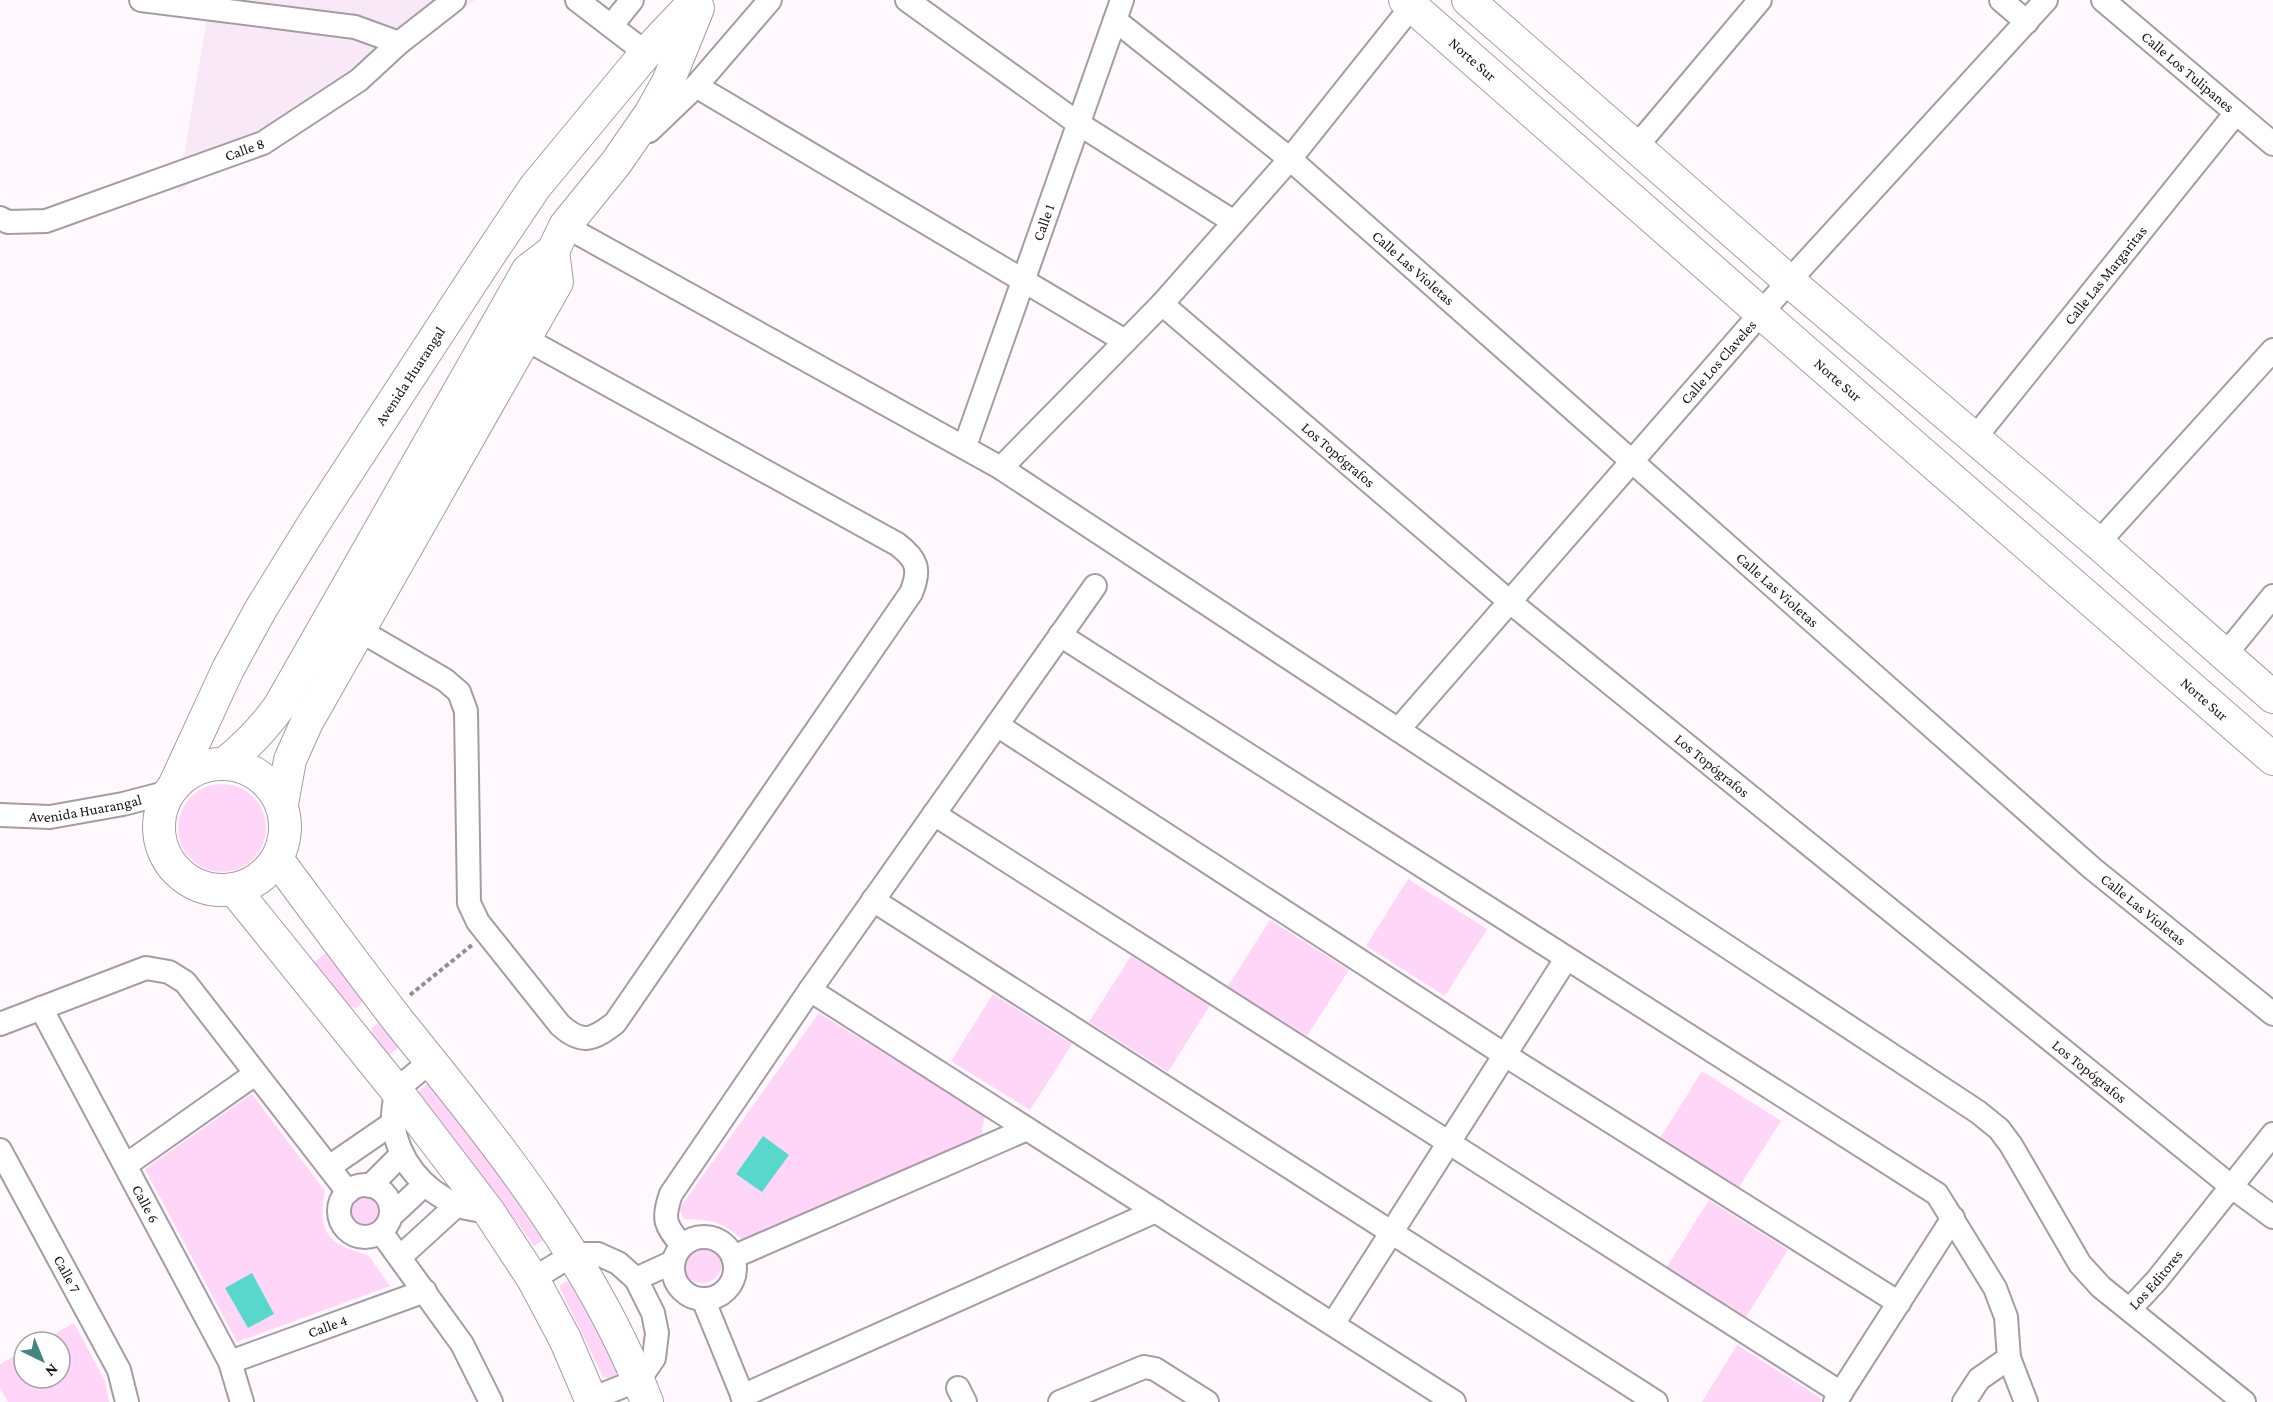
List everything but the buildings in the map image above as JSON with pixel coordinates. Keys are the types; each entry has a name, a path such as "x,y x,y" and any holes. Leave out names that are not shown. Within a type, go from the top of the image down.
{"street":[{"path":"141,0 356,27 399,43"},
{"name":"Calle 8","path":"0,218 8,222 46,220 263,143 360,80 399,43 454,0"},
{"path":"577,0 646,54"},
{"path":"610,26 632,0"},
{"name":"Avenida Huarangal","path":"0,815 50,816 123,804 172,789 228,669 262,607 320,514 535,187 646,54 696,0"},
{"path":"224,764 262,729 279,707 528,270 559,238 650,114 668,82 701,0"},
{"path":"616,163 696,86 770,0"},
{"path":"907,0 1079,124 1234,222"},
{"path":"1468,0 1789,281 2098,543 2273,697"},
{"path":"2001,0 2027,22"},
{"name":"Calle Los Claveles","path":"1398,730 1789,281 2046,0"},
{"name":"Calle Los Tulipanes","path":"2103,0 2273,144"},
{"path":"1636,147 1758,1"},
{"path":"1001,468 1162,304 1290,159 1409,3"},
{"name":"Norte Sur","path":"1409,3 2273,759"},
{"name":"Calle 1","path":"965,446 1119,10"},
{"name":"Calle Las Violetas","path":"1119,10 2093,869 2273,1014"},
{"path":"696,86 1125,341"},
{"name":"Calle Las Margaritas","path":"1974,439 2236,113"},
{"path":"282,804 290,760 303,732 557,282 559,238"},
{"path":"559,238 965,446 1001,468 1978,1112 1999,1129 2011,1145 2080,1264 2102,1287 2130,1309"},
{"name":"Los Topógrafos","path":"1162,304 1510,602 2232,1187 2273,1217"},
{"path":"359,630 445,680 459,692 466,711 469,903 486,933 560,1025 572,1035 585,1039 601,1035 615,1023 910,593 917,579 916,565 909,553 897,544 524,339 498,322"},
{"path":"2098,543 2273,350"},
{"path":"1095,586 810,990 671,1194 664,1216 677,1253 675,1280 694,1296 744,1399 1156,1211"},
{"path":"2225,655 2273,596"},
{"path":"1060,635 1937,1194 1995,1288 2006,1317 2009,1358 2026,1402"},
{"path":"997,725 1505,1055 1899,1303"},
{"path":"224,764 242,767 259,775 272,788 282,804 286,823 284,842 277,859 266,873 251,884 234,890 218,891 201,888 174,869 165,855 159,832 162,807 172,789 188,774 205,766 224,764"},
{"path":"934,814 1448,1143 1838,1398 1953,1218"},
{"path":"277,859 388,1007 520,1175 574,1254 597,1295 643,1391"},
{"path":"234,890 396,1090 489,1212 533,1279 565,1339 592,1401 643,1391"},
{"path":"873,900 1656,1402"},
{"path":"1333,1324 1566,959"},
{"path":"0,1024 146,968 169,972 185,982 348,1192"},
{"path":"810,990 1454,1402"},
{"path":"349,1032 388,1007"},
{"name":"Calle 6","path":"41,1008 230,1362 242,1402"},
{"path":"431,1061 396,1090 393,1123 402,1154 424,1185 457,1205 489,1212"},
{"path":"126,1165 255,1074"},
{"path":"329,1167 393,1123"},
{"path":"733,1257 1027,1129"},
{"name":"Los Editores","path":"2244,1402 2130,1309 2157,1280 2273,1134"},
{"name":"Calle 7","path":"0,1150 119,1370 127,1402"},
{"path":"370,1186 402,1154"},
{"path":"424,1185 386,1224 366,1237 358,1236 345,1228 339,1214 343,1198 348,1192 362,1185 379,1190 387,1197 390,1206 386,1224 400,1257 462,1344 491,1402"},
{"path":"400,1257 457,1205"},
{"path":"636,1279 677,1253 690,1239 700,1236 720,1241 733,1257 734,1271 729,1286 718,1295 694,1296 654,1313"},
{"path":"533,1279 574,1254 598,1254 618,1263 636,1279 654,1313 657,1333 654,1358 643,1391"},
{"name":"Calle 4","path":"230,1362 425,1291"},
{"path":"1964,1402 1979,1379 2009,1358"},
{"path":"1060,1402 1083,1398 1144,1367 1155,1369 1207,1402"},
{"path":"2211,1377 2216,1402"}],"path":[{"path":"388,1007 486,933"}],"shaded area":[{"path":"210,0 476,0 178,192"},
{"path":"222,784 239,787 253,797 263,811 266,828 263,845 253,859 239,869 222,872 205,869 191,859 181,845 178,828 181,811 191,797 205,787"},
{"path":"1408,879 1487,929 1445,996 1366,946"},
{"path":"1270,920 1349,970 1307,1036 1228,986"},
{"path":"326,953 362,998 361,1004 356,1008 349,1006 314,962"},
{"path":"1131,956 1210,1005 1168,1072 1089,1022"},
{"path":"993,994 1072,1044 1030,1110 951,1061"},
{"path":"819,1013 985,1116 981,1136 742,1239 716,1223 684,1219 679,1209"},
{"path":"378,1023 382,1024 400,1046 389,1055 371,1033 372,1028"},
{"path":"1702,1071 1781,1121 1739,1187 1660,1138"},
{"path":"429,1083 503,1177 546,1239 534,1246 417,1092"},
{"path":"252,1094 325,1191 323,1217 328,1235 343,1247 368,1255 390,1286 237,1342 145,1169"},
{"path":"763,1136 789,1155 762,1192 736,1174"},
{"path":"364,1192 378,1198 384,1212 378,1226 364,1232 350,1226 344,1212 350,1198"},
{"path":"1709,1200 1788,1250 1746,1317 1667,1267"},
{"path":"702,1243 710,1244 716,1249 721,1255 721,1271 716,1277 710,1282 702,1283 694,1282 688,1277 683,1271 682,1263 683,1255 688,1249 694,1244"},
{"path":"252,1273 274,1314 248,1328 225,1288"},
{"path":"570,1279 618,1369 616,1375 609,1378 603,1377 559,1286"},
{"path":"74,1323 105,1381 109,1402 8,1402 0,1388 0,1364 12,1358 12,1390 72,1390 72,1330 61,1330"},
{"path":"1737,1345 1822,1399 1820,1402 1702,1402"}]}
